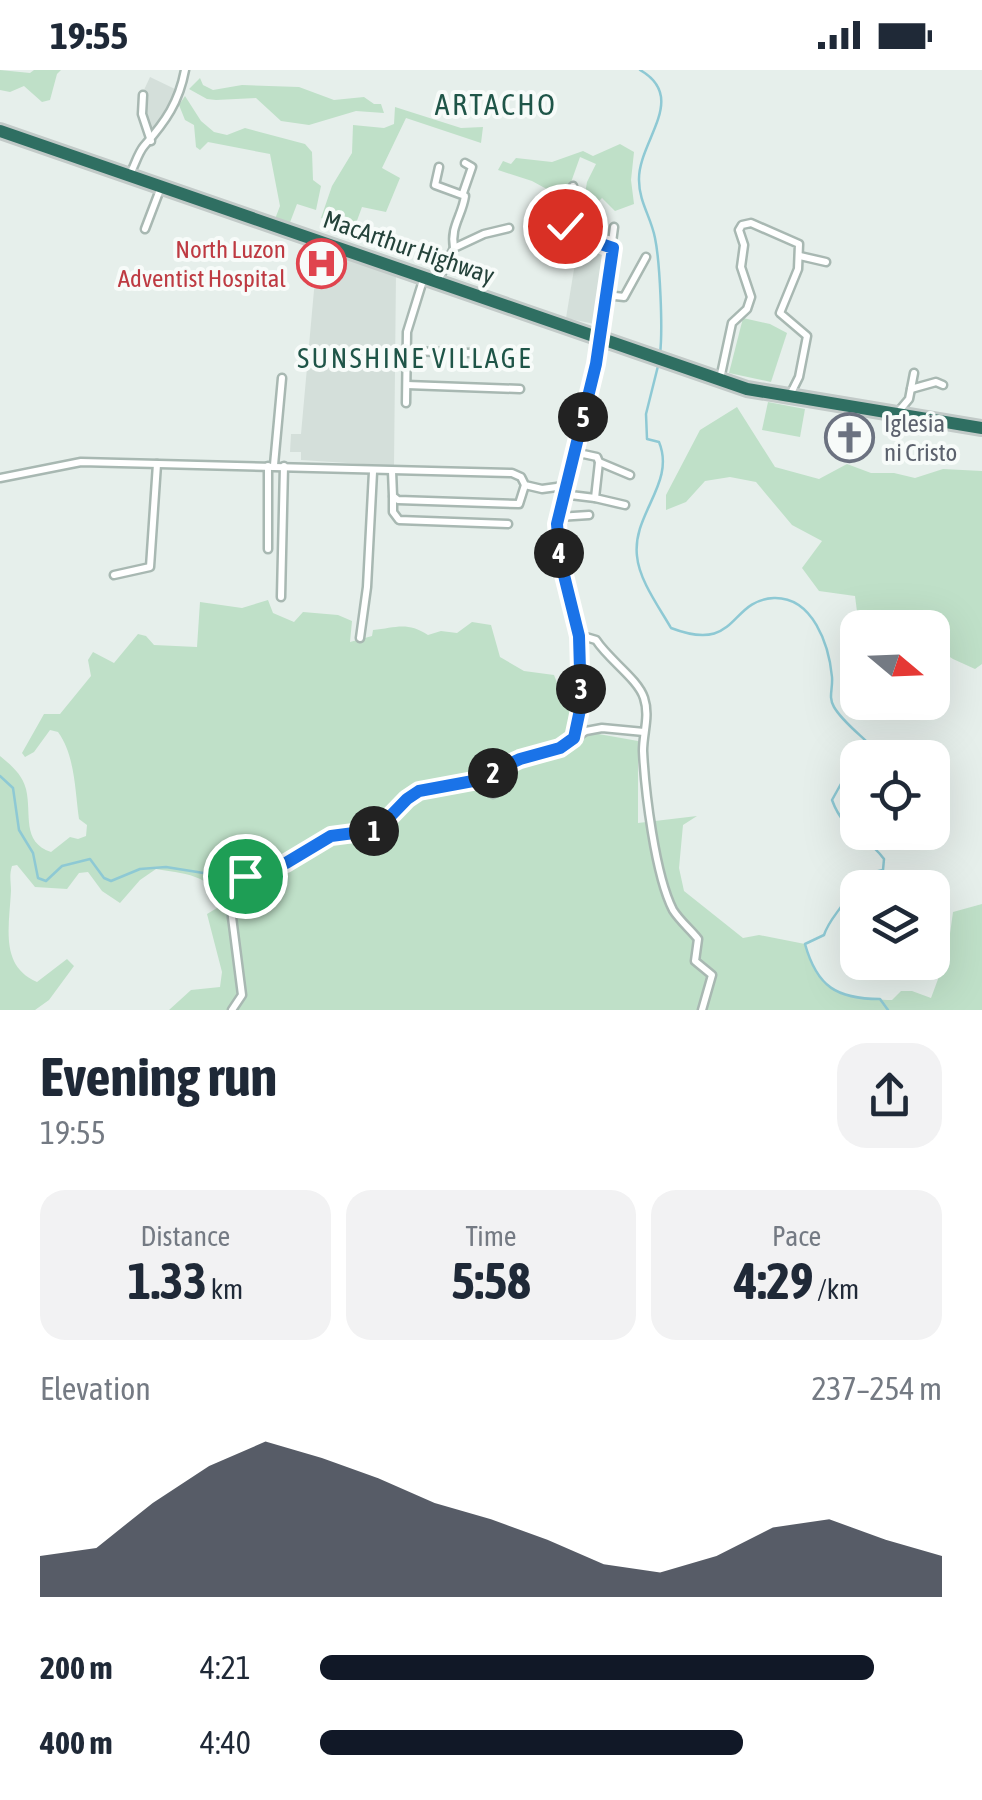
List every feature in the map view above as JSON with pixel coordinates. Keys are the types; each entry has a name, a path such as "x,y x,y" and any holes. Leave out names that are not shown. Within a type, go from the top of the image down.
{"highway":[{"name":"MacArthur Highway","path":"0,130 720,380 764,393 982,428"}],"street":[{"path":"130,174 182,90 184,70"},
{"path":"144,95 142,114 151,140"},
{"path":"438,281 454,248 451,234 462,214 463,194 472,167 465,163"},
{"path":"439,167 435,185 463,194"},
{"path":"145,229 162,186"},
{"path":"573,186 565,226 586,239 613,248"},
{"path":"720,380 732,323 747,309 751,297 742,266 744,245 740,227 752,223 797,242 798,269 780,313 807,336 790,396"},
{"path":"574,738 581,705 579,636 560,559 558,516 590,394 614,227"},
{"path":"454,248 509,228"},
{"path":"800,256 826,262"},
{"path":"606,295 624,296 646,257"},
{"path":"406,403 408,328 424,276"},
{"path":"407,352 470,353"},
{"path":"896,414 910,398 914,373"},
{"path":"268,549 271,466 282,378"},
{"path":"910,389 936,382 943,385"},
{"path":"407,384 520,389"},
{"path":"574,452 597,457 630,475"},
{"path":"595,498 600,462"},
{"path":"0,478 64,464 157,464 512,473 520,475 525,486 519,504 398,500 393,496"},
{"path":"114,575 150,567 157,464"},
{"path":"281,597 284,466"},
{"path":"360,638 373,472"},
{"path":"392,472 393,512 399,520 508,524"},
{"path":"525,486 563,490 625,505"},
{"path":"558,516 589,515"},
{"path":"579,636 596,640 609,659 641,690 648,715 644,732 648,809 668,899 698,939 694,961 712,975 702,1010"},
{"path":"232,1010 242,995 232,917 235,889 242,878 286,863 331,836 377,830 419,791 452,788 530,755 560,748 599,728 644,732"},
{"path":"493,794 504,768"}],"shaded area":[{"path":"150,77 177,90 155,134 147,131 143,114 144,90"},
{"path":"579,239 609,247 599,325 566,318"},
{"path":"307,246 396,273 394,466 301,460 301,452 290,452 291,434 301,434 315,279 303,275 301,268"}],"green space":[{"path":"0,70 61,70 50,100 42,102 24,86 10,92 0,90"},
{"path":"200,78 203,85 213,90 242,85 299,87 334,100 364,97 381,104 384,113 356,111 309,125 281,121 256,98 207,99 189,89"},
{"path":"185,96 201,121 214,132 227,135 245,128 305,144 312,152 313,180 321,186 316,210 297,204 289,225 275,219 280,206 270,154 208,142 200,150 196,147 194,125 185,120 179,105"},
{"path":"395,107 461,128 483,127 481,143 406,118 382,168 400,178 386,212 362,207 355,226 321,218 332,186 352,153 353,125 384,128 394,124"},
{"path":"620,144 634,152 634,204 615,211 602,198 587,213 582,211 587,182 596,164 580,157 565,199 532,181 498,170 503,161 511,164 516,158 552,162 583,151 593,156"},
{"path":"743,318 770,324 787,333 771,382 729,373"},
{"path":"768,402 805,409 800,437 762,430"},
{"path":"737,407 775,467 819,479 847,464 871,473 915,478 943,469 982,471 982,664 975,669 950,657 950,610 857,610 855,596 819,591 802,568 822,541 792,525 756,482 730,477 705,481 686,502 666,510 666,495 700,430"},
{"path":"268,600 273,613 294,622 303,612 338,615 352,621 350,642 372,636 373,630 395,627 414,628 428,635 441,631 457,633 472,622 491,625 500,657 524,671 554,675 593,733 638,741 638,823 697,816 683,825 679,868 684,891 743,938 759,935 805,944 818,974 836,991 848,995 892,1000 901,991 912,991 931,998 938,980 950,980 953,912 982,904 982,1010 169,1010 191,990 220,987 222,972 207,914 217,908 217,897 206,882 156,869 120,903 102,891 88,872 79,873 67,889 35,887 17,865 12,866 11,873 9,944 17,966 37,982 67,959 74,966 49,1000 35,1010 0,1010 0,756 16,770 24,784 35,841 51,852 70,837 86,836 87,825 79,819 71,762 58,732 50,730 34,752 25,757 22,753 44,714 60,714 91,676 88,660 93,652 114,663 138,634 154,645 197,647 200,602 242,608"}],"waterway":[{"path":"640,70 654,81 661,107 639,180 657,249 660,354"},
{"path":"658,366 646,414 647,439 659,442 662,471 637,541 641,574 655,602 671,628 709,635 731,624 759,601 774,598 799,605 823,638 834,707 866,740"},
{"path":"0,776 13,788 19,830 33,853 38,878 46,881 62,866 90,859 111,881 140,869 166,867 216,875 226,889 228,917"},
{"path":"840,786 832,800 840,816"},
{"path":"877,850 884,859 883,870 859,879 824,935 805,944 816,971 831,988 852,996 880,999 888,1010"}],"place":[{"name":"North Luzon Adventist Hospital","path":"321,263"},
{"name":"Iglesia ni Cristo","path":"849,437"}],"district":[{"name":"ARTACHO","path":"496,105"},
{"name":"SUNSHINE VILLAGE","path":"415,358"}],"route":[{"path":"245,876 286,863 331,836 377,830 419,791 452,788 473,781 520,759 560,748 574,738 581,705 579,636 560,559 557,524 590,394 613,248 586,239 565,226"}]}
